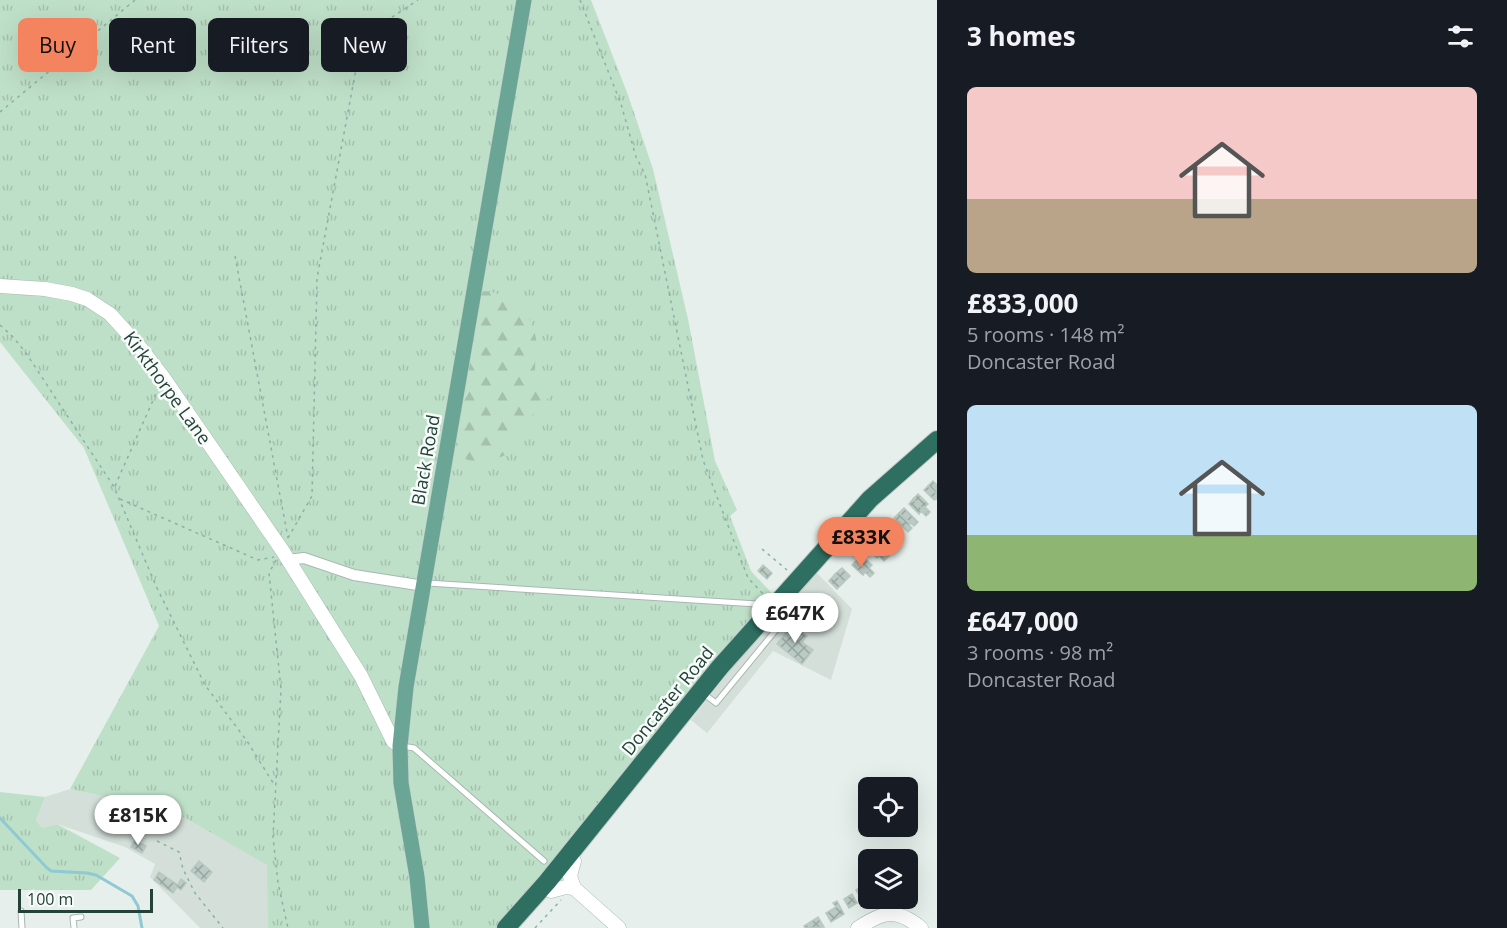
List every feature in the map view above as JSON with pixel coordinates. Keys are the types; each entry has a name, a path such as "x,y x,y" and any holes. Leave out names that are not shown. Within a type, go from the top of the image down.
{"highway":[{"name":"Doncaster Road","path":"506,928 561,884 574,861 630,781 700,692 789,595 870,499 937,440"},
{"name":"Doncaster Road","path":"520,928 561,884 630,781"}],"main road":[{"name":"Black Road","path":"422,928 417,877 401,783 400,746 406,687 524,0"}],"street":[{"name":"Kirkthorpe Lane","path":"0,286 45,289 72,294 97,304 120,324 163,377 286,549 361,676 393,741 400,746"},
{"path":"286,549 304,558 354,575 425,584"},
{"path":"561,884 619,928"},
{"path":"858,928 876,916 887,914 899,914 921,928"}],"lane":[{"path":"425,584 757,604"},
{"path":"789,595 824,626"},
{"path":"400,746 414,748 544,861"},
{"path":"21,911 22,928"},
{"path":"74,928 73,918 81,917"}],"path":[{"path":"0,112 135,0"},
{"path":"286,549 312,496 317,278 362,37 418,0"},
{"path":"580,0 621,104 636,157 645,174 703,460 748,578 789,595"},
{"path":"235,256 286,549"},
{"path":"0,325 26,353 114,487 156,586 205,685 247,741 276,787"},
{"path":"114,487 163,377"},
{"path":"119,499 258,560 278,557 269,573 281,689 273,837 278,884 288,928"},
{"path":"762,549 789,595"},
{"path":"157,841 179,852 183,869 195,893 223,928"},
{"path":"535,928 561,884"}],"shaded area":[{"path":"811,567 852,609 831,680 773,651 707,733 691,720"},
{"path":"70,789 175,812 268,865 268,928 200,928 150,877 155,864 125,847 57,824 42,828 36,820 45,797"}],"green space":[{"path":"0,0 591,0 628,95 653,169 688,319 715,461 737,510 730,516 751,571 779,601 506,928 268,928 267,865 175,812 70,789 159,626 84,448 0,342"},
{"path":"482,291 503,296 512,301 520,307 532,324 537,345 535,368 537,384 548,388 551,395 519,430 506,455 480,464 454,455"},
{"path":"0,792 45,797 36,820 42,828 57,824 120,858 91,890 0,890"}],"building":[{"path":"933,481 937,485 937,494 928,486"},
{"path":"928,486 937,494 937,499 934,500 924,490"},
{"path":"918,494 928,504 925,507 930,512 928,514 913,499"},
{"path":"913,499 928,514 926,516 921,511 919,514 909,504"},
{"path":"904,508 918,522 914,526 899,513"},
{"path":"899,513 912,528 908,532 894,518"},
{"path":"889,523 900,533 897,536 902,540 900,542 885,528"},
{"path":"885,528 900,542 898,545 893,540 890,542 880,532"},
{"path":"876,539 886,549 884,552 889,556 886,559 871,544"},
{"path":"871,544 886,559 884,561 879,556 877,558 867,548"},
{"path":"861,555 872,565 869,568 874,573 872,575 857,560"},
{"path":"857,560 872,575 870,577 865,572 863,575 852,565"},
{"path":"763,565 772,573 767,579 758,571"},
{"path":"842,568 850,576 844,582 835,574"},
{"path":"835,574 844,582 837,589 829,581"},
{"path":"793,624 807,636 802,642 813,650 802,664 777,644"},
{"path":"135,840 146,846 142,853 131,847"},
{"path":"199,861 212,872 204,882 191,871"},
{"path":"159,872 178,885 181,879 186,883 181,890 177,887 173,893 154,880"},
{"path":"852,894 857,903 849,908 844,899"},
{"path":"837,901 844,914 831,922 826,913 836,907 833,903"},
{"path":"818,917 824,927 805,928 804,926"}],"waterway":[{"path":"0,818 51,871 96,875 132,896 138,906 142,928"}]}
